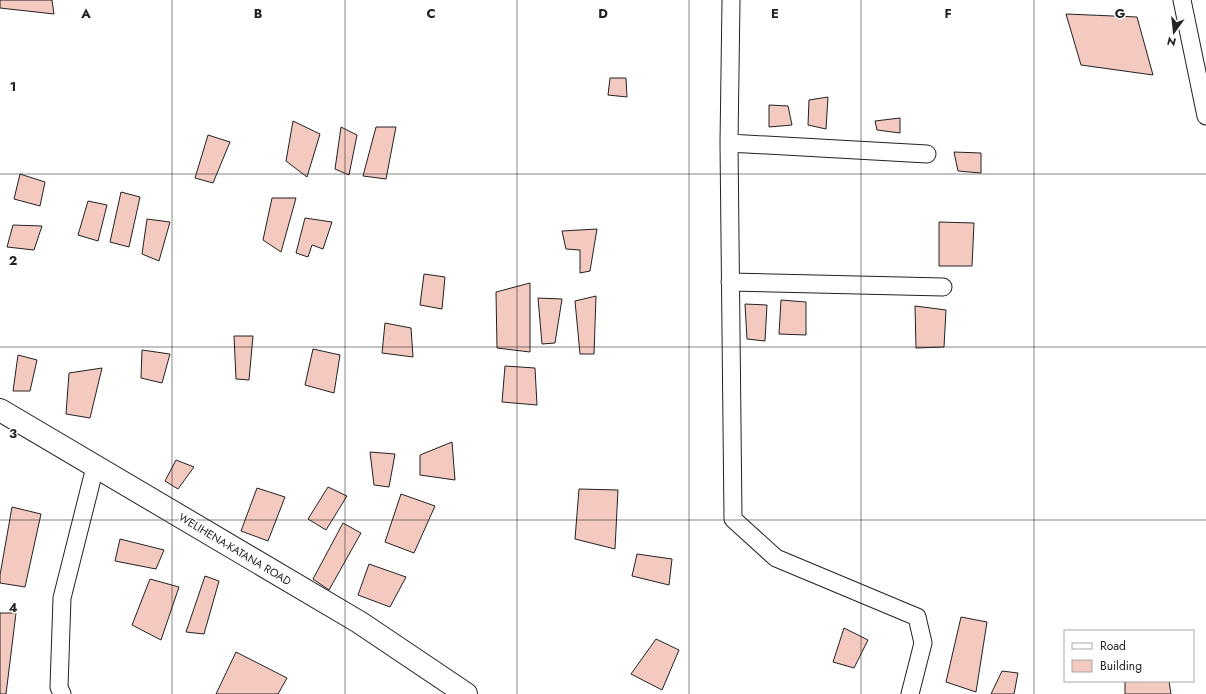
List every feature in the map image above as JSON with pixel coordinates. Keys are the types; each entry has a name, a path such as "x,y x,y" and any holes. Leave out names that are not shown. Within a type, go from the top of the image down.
{"main road":[{"name":"WELIHENA-KATANA ROAD","path":"0,410 359,622 466,694"}],"street":[{"path":"731,0 730,282 733,519 776,558 917,617 923,643 910,694"},
{"path":"1182,0 1206,116"},
{"path":"730,143 927,154"},
{"path":"730,282 943,287"},
{"path":"62,694 60,687 62,598 95,467"}],"building":[{"path":"0,0 52,0 54,14 0,8"},
{"path":"1066,14 1137,17 1153,75 1081,65"},
{"path":"610,78 626,78 627,97 608,95"},
{"path":"828,97 826,129 808,125 809,100"},
{"path":"769,105 788,106 792,125 769,127"},
{"path":"900,118 900,133 877,130 875,121"},
{"path":"293,121 320,134 307,177 286,161"},
{"path":"341,127 357,135 349,175 335,169"},
{"path":"376,127 396,127 386,179 363,176"},
{"path":"208,135 230,142 213,183 195,178"},
{"path":"954,152 981,153 981,173 958,171"},
{"path":"20,174 45,182 40,206 14,199"},
{"path":"121,192 140,197 129,247 110,242"},
{"path":"272,198 296,198 281,252 263,240"},
{"path":"88,201 107,205 98,241 78,235"},
{"path":"305,218 332,222 323,249 312,245 308,257 296,253"},
{"path":"147,219 170,222 159,261 142,254"},
{"path":"939,222 974,223 972,266 939,266"},
{"path":"13,225 42,226 34,250 7,247"},
{"path":"597,229 590,271 580,273 580,250 566,249 562,231"},
{"path":"424,274 445,277 442,309 420,305"},
{"path":"530,283 530,352 497,348 496,292"},
{"path":"596,296 594,354 580,354 575,301"},
{"path":"538,298 562,299 555,343 542,344"},
{"path":"781,300 806,302 806,335 779,334"},
{"path":"745,304 767,305 765,341 747,339"},
{"path":"915,306 946,310 944,347 916,348"},
{"path":"385,323 411,328 413,357 382,353"},
{"path":"234,336 253,336 249,380 236,379"},
{"path":"313,349 340,355 334,393 305,385"},
{"path":"142,350 170,354 162,383 141,378"},
{"path":"18,355 37,360 30,391 13,391"},
{"path":"505,366 535,368 537,405 502,402"},
{"path":"102,368 90,418 66,414 69,373"},
{"path":"452,442 455,480 420,475 420,455"},
{"path":"370,452 395,454 389,487 374,485"},
{"path":"176,460 194,467 178,489 165,481"},
{"path":"328,487 347,496 326,530 308,519"},
{"path":"257,488 285,497 268,541 241,531"},
{"path":"579,489 618,490 615,549 575,539"},
{"path":"401,494 435,506 414,553 385,542"},
{"path":"12,507 41,514 25,587 0,583 0,575"},
{"path":"343,523 361,533 329,590 313,579"},
{"path":"120,539 164,550 156,569 115,561"},
{"path":"637,554 672,559 669,585 632,576"},
{"path":"369,564 406,577 390,607 358,595"},
{"path":"205,576 219,581 204,634 186,632"},
{"path":"150,579 179,587 161,640 132,625"},
{"path":"0,613 16,613 6,694 0,694"},
{"path":"961,617 987,622 976,692 946,682"},
{"path":"844,628 868,640 854,668 833,662"},
{"path":"656,639 679,650 662,690 631,674"},
{"path":"236,652 287,678 278,694 216,694"},
{"path":"1002,671 1018,673 1014,694 991,694"},
{"path":"1125,682 1169,682 1171,694 1125,694"}]}
